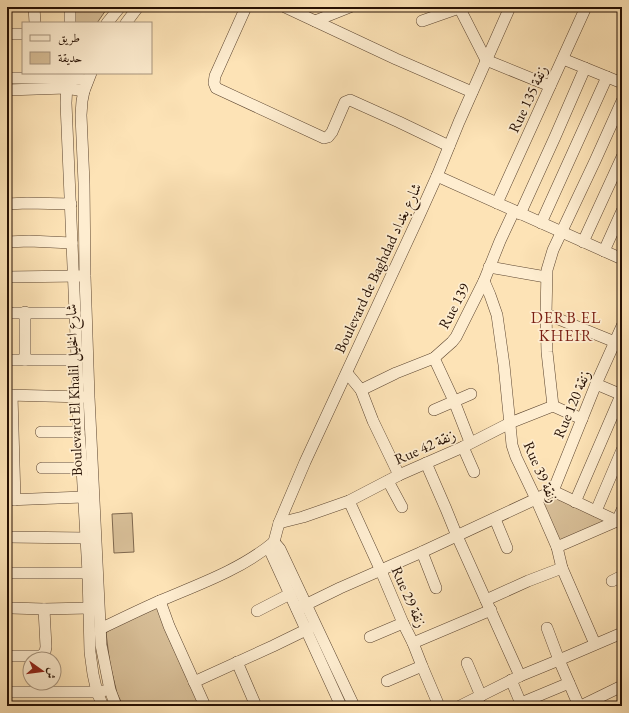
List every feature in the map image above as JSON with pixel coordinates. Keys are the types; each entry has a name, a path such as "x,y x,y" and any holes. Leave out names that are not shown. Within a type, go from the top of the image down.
{"street":[{"path":"34,7 35,22"},
{"path":"70,7 70,22"},
{"path":"108,22 120,7"},
{"path":"127,22 138,7"},
{"path":"246,7 214,76 214,84 216,88 324,138 328,137 332,132 345,102 350,100 449,146"},
{"path":"285,7 396,60 472,92"},
{"path":"315,21 350,7"},
{"path":"422,21 459,7 486,60 550,86"},
{"name":"Boulevard de Baghdad شارع بغداد","path":"302,607 290,594 271,553 278,523 437,176 510,7"},
{"name":"Rue 135 زنقة","path":"497,203 586,7"},
{"path":"7,34 22,34"},
{"path":"563,59 622,83"},
{"name":"Rue 139","path":"361,390 396,373 434,358 456,337 484,281 500,241 517,212 555,137 585,68"},
{"path":"541,223 607,77"},
{"path":"7,78 87,81"},
{"path":"7,90 68,80"},
{"name":"Boulevard El Khalil شارع الخليل","path":"68,80 73,277 77,360 84,397 79,432 88,573 90,652 93,674 103,706"},
{"name":"Boulevard El Khalil شارع الخليل","path":"87,81 82,101 81,115 84,183 85,276 84,397 97,557 101,645 110,690 116,706"},
{"path":"582,419 553,406 547,352 546,277 553,250 622,101"},
{"path":"583,242 622,157"},
{"path":"437,176 622,259"},
{"path":"70,183 84,183"},
{"path":"7,204 71,204"},
{"path":"604,251 622,211"},
{"path":"7,242 29,241 72,243"},
{"path":"489,267 546,277"},
{"path":"7,277 85,276"},
{"name":"Rue 39 زنقة","path":"484,281 497,315 512,445 557,547 562,568 595,644"},
{"path":"25,360 26,312"},
{"path":"14,313 75,313"},
{"path":"546,314 615,342"},
{"name":"Rue 120 زنقة","path":"553,492 596,384 622,326"},
{"path":"434,358 454,401 474,472"},
{"path":"7,360 77,360"},
{"path":"347,373 361,390 373,421 399,475"},
{"path":"575,502 622,394 596,384"},
{"path":"434,410 471,394"},
{"path":"83,497 11,500 9,395 84,397"},
{"name":"Rue 42 زنقة","path":"278,523 303,517 349,501 399,475 467,445 510,423 553,406"},
{"path":"41,432 79,432"},
{"path":"596,511 622,450"},
{"path":"426,463 457,536 489,605 516,678 522,705 570,683"},
{"path":"42,468 82,468"},
{"path":"388,481 402,507"},
{"path":"302,607 340,588 381,571 553,492 620,522"},
{"name":"Rue 29 زنقة","path":"349,501 413,643 439,706"},
{"path":"620,522 622,510"},
{"path":"495,519 507,548"},
{"path":"557,547 620,522"},
{"path":"7,537 86,538"},
{"path":"100,624 122,618 232,569 266,549 274,542"},
{"name":"Boulevard de Baghdad شارع بغداد","path":"274,542 280,549 341,706"},
{"path":"422,552 436,588"},
{"path":"413,643 489,605 528,581 562,568"},
{"path":"7,573 88,573"},
{"path":"256,611 290,594"},
{"path":"160,601 169,626 205,706"},
{"path":"11,608 89,608"},
{"path":"7,656 41,656 45,652 44,609"},
{"path":"370,637 403,623"},
{"path":"194,682 311,627"},
{"name":"Boulevard de Baghdad شارع بغداد","path":"311,627 354,706"},
{"path":"547,628 559,660 580,706 622,686"},
{"path":"460,706 516,678 622,633"},
{"path":"237,662 256,706"},
{"path":"468,663 481,696"},
{"path":"387,681 422,666"},
{"path":"7,692 98,692 110,690"}],"green space":[{"path":"74,7 108,7 98,22 74,22"},
{"path":"554,495 608,521 558,544 539,502"},
{"path":"132,513 134,552 114,553 112,514"},
{"path":"159,602 204,706 123,706 117,693 110,665 106,633 123,618"}],"district":[{"name":"DERB EL KHEIR","path":"566,326"}]}
